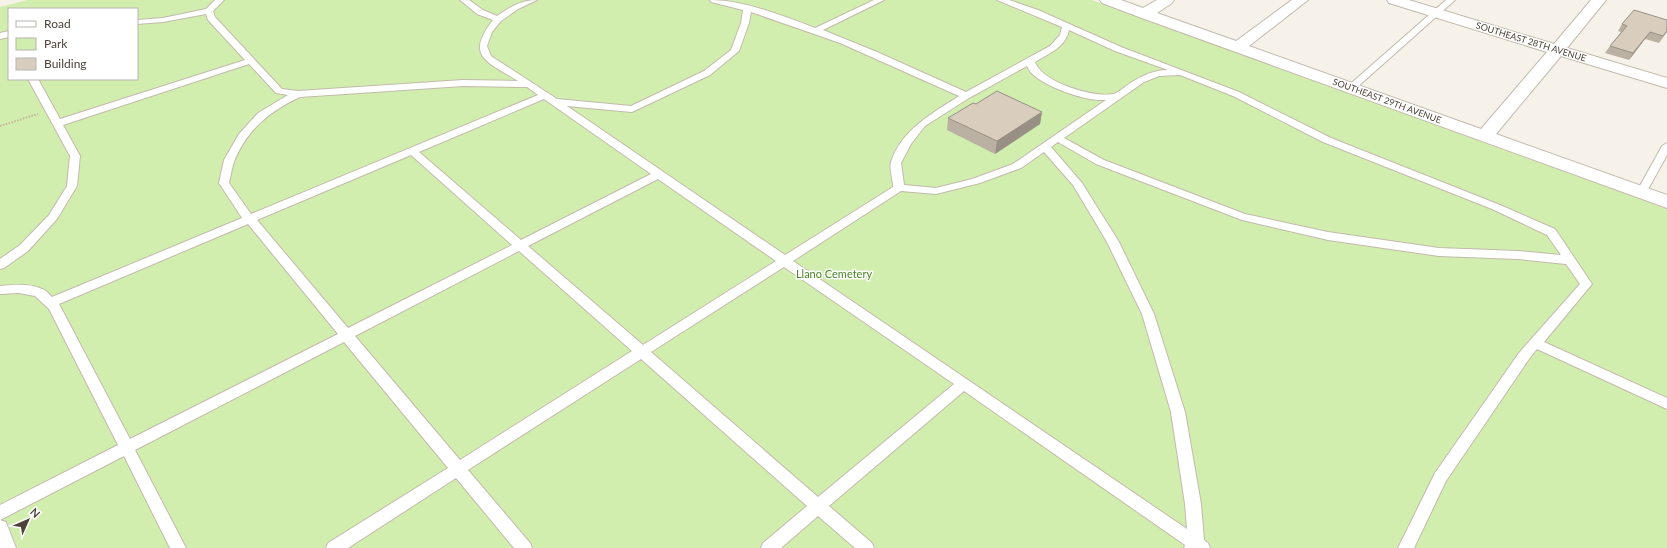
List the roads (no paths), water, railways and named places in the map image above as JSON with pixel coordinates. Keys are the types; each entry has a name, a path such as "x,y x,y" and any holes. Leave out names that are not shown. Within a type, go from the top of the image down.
{"street":[{"name":"SOUTHEAST 29TH AVENUE","path":"1107,0 1667,202"},
{"path":"1144,14 1166,0"},
{"path":"1238,47 1301,0"},
{"name":"SOUTHEAST 28TH AVENUE","path":"1394,0 1667,83"},
{"path":"1485,136 1599,0"}],"lane":[{"path":"138,22 163,20 209,11 214,4 220,0"},
{"path":"464,0 480,12 498,19"},
{"path":"533,0 515,7 498,19 488,32 483,46 487,57 529,84 1197,547"},
{"path":"714,0 770,14 815,31 901,65 966,96"},
{"path":"815,31 861,4 880,0"},
{"path":"1001,0 1118,49 1185,73 1236,94 1327,140 1496,207 1551,232 1586,284 1524,356 1440,477 1406,548"},
{"path":"1352,88 1451,0"},
{"path":"50,303 412,151 549,98 597,107 632,109 707,73 735,51 745,24 747,8"},
{"path":"209,11 211,18 279,91 298,94 463,83 529,84"},
{"path":"899,188 896,163 906,143 922,124 966,96 1053,48 1064,36 1066,26"},
{"path":"58,123 250,60"},
{"path":"1030,60 1033,69 1043,78 1060,86 1092,97 1117,97"},
{"path":"334,548 899,188 936,191 976,181 1017,166 1141,80 1158,73 1185,73"},
{"path":"0,265 24,248 53,217 72,186 75,156 34,80"},
{"path":"298,94 281,102 261,115 244,136 229,160 224,183 249,219 524,548"},
{"path":"1057,138 1100,162 1242,217 1328,236 1439,252 1518,255 1570,260"},
{"path":"1641,193 1667,146"},
{"path":"1044,147 1077,183 1113,242 1148,314 1178,412 1197,547"},
{"path":"412,151 866,548"},
{"path":"0,513 659,174"},
{"path":"0,290 19,289 39,292 54,306 178,548"},
{"path":"1535,343 1667,404"},
{"path":"769,548 963,384"},
{"path":"0,527 8,548"}],"park label":[{"name":"Llano Cemetery","path":"834,274"}]}
